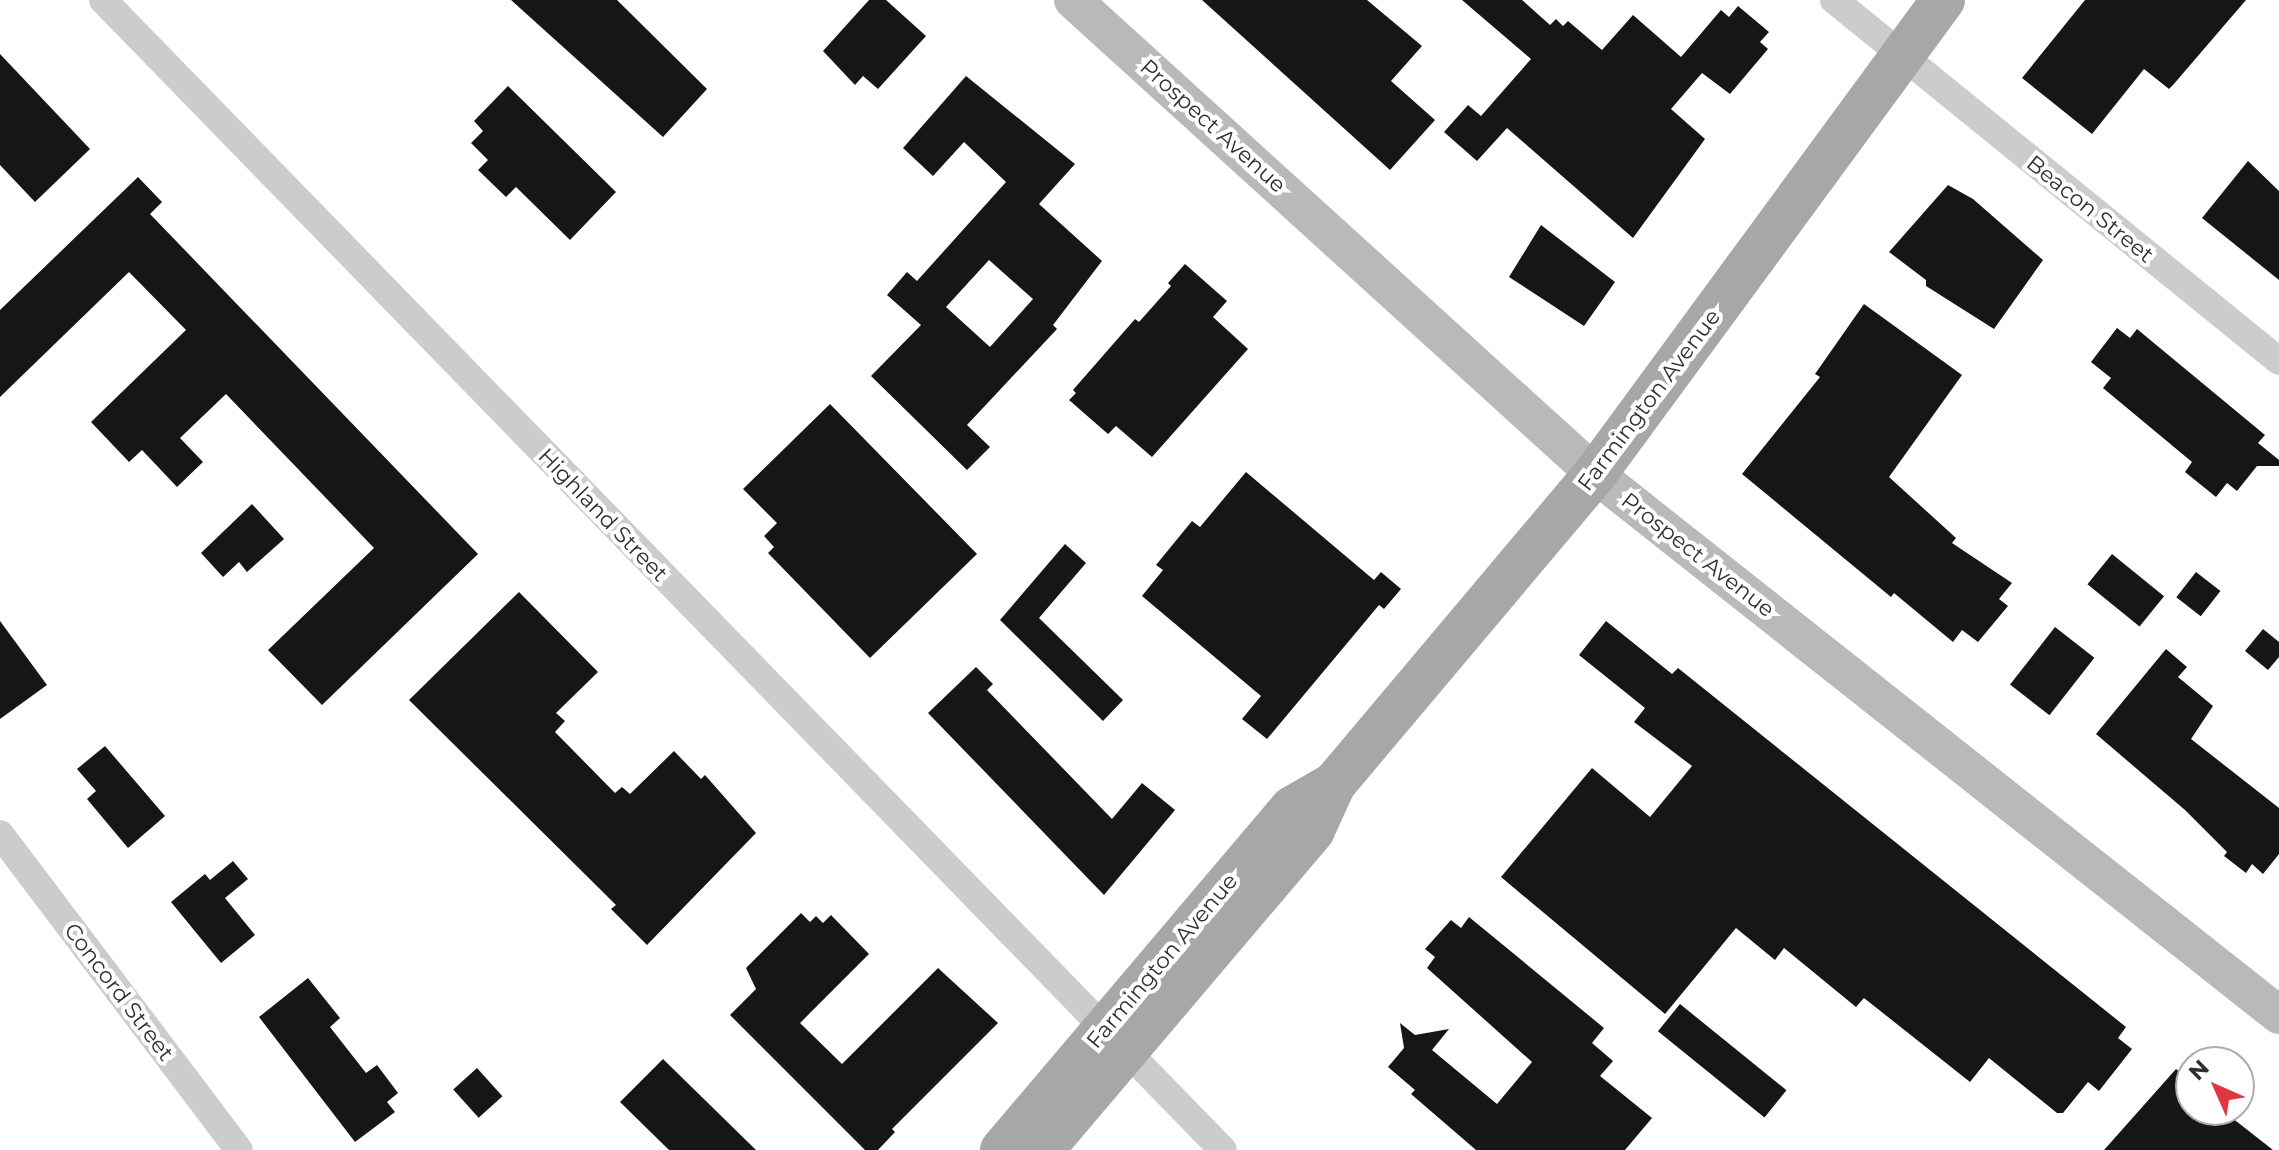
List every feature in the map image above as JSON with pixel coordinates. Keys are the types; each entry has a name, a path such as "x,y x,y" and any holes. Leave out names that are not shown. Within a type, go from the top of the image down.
{"main road":[{"name":"Prospect Avenue","path":"1073,0 1595,474 2279,1015"},
{"name":"Farmington Avenue","path":"1002,1150 1114,1040 1313,830 1334,784 1595,474 1943,0"},
{"name":"Farmington Avenue","path":"1042,1150 1114,1040"}],"street":[{"name":"Highland Street","path":"103,0 1223,1150"},
{"name":"Beacon Street","path":"1834,0 2279,361"},
{"name":"Concord Street","path":"0,834 239,1150"}],"building":[{"path":"511,0 617,0 707,89 663,137"},
{"path":"869,0 886,0 926,36 878,89 863,76 855,85 823,51"},
{"path":"1202,0 1367,0 1422,46 1391,81 1435,120 1390,170"},
{"path":"1462,0 1522,0 1550,25 1556,19 1563,26 1568,21 1602,50 1633,15 1681,57 1721,10 1729,17 1738,6 1769,32 1760,42 1768,49 1730,94 1702,73 1671,109 1705,139 1633,238 1507,128 1477,161 1444,132 1468,105 1481,116 1531,59"},
{"path":"2085,0 2246,0 2169,89 2144,69 2092,134 2022,78"},
{"path":"0,54 90,149 35,202 0,165"},
{"path":"966,76 1075,164 1039,204 1102,261 1053,325 1057,329 967,425 990,447 967,470 871,376 921,325 887,295 907,272 917,281 1006,182 964,142 933,176 903,148","holes":["989,260 1033,299 990,347 946,307"]},
{"path":"508,86 616,192 570,240 516,187 506,197 478,170 488,160 471,143 483,131 474,121"},
{"path":"2248,161 2279,191 2279,280 2202,218"},
{"path":"138,177 162,202 150,214 478,554 322,705 268,650 374,548 226,394 180,438 203,462 177,487 142,450 129,462 91,422 186,330 129,272 0,397 0,310"},
{"path":"1948,185 1973,199 2043,260 1994,329 1926,286 1926,280 1889,252"},
{"path":"1541,225 1615,282 1584,326 1509,277"},
{"path":"1185,264 1227,301 1213,317 1248,349 1152,457 1116,426 1108,434 1069,400 1076,393 1073,390 1135,319 1139,322 1171,286 1168,283"},
{"path":"1864,304 1962,375 1889,477 1956,538 1952,543 2012,583 1999,599 2008,606 1978,642 1962,630 1953,642 1894,593 1891,597 1742,474 1820,377 1815,374"},
{"path":"2117,328 2130,338 2137,329 2265,435 2258,443 2279,460 2279,466 2257,466 2237,491 2227,483 2216,497 2185,472 2192,462 2103,388 2111,378 2091,362"},
{"path":"830,404 977,554 870,658 768,553 774,547 764,536 777,523 743,489"},
{"path":"1246,472 1374,580 1381,572 1401,589 1384,609 1379,605 1267,739 1242,719 1261,696 1142,596 1163,570 1156,565 1192,521 1200,527"},
{"path":"252,504 284,539 247,572 239,562 223,577 201,553"},
{"path":"1065,544 1086,563 1039,618 1123,700 1103,721 1000,620"},
{"path":"2112,554 2164,596 2140,626 2087,584"},
{"path":"2196,572 2220,591 2201,616 2176,597"},
{"path":"519,592 598,672 556,713 565,721 555,732 615,793 622,787 630,794 674,751 701,779 705,775 756,833 647,945 611,909 616,905 409,700"},
{"path":"0,621 47,685 0,719"},
{"path":"1606,621 1672,674 1678,668 2126,1027 2118,1038 2132,1049 2099,1091 2088,1082 2063,1113 2057,1113 1989,1058 1970,1082 1864,998 1856,1007 1784,948 1775,960 1736,928 1665,1014 1501,877 1592,768 1650,817 1692,766 1634,722 1645,708 1579,655"},
{"path":"2055,627 2094,658 2049,715 2010,685"},
{"path":"2263,629 2279,642 2279,657 2268,670 2245,651"},
{"path":"2166,649 2187,667 2178,677 2213,706 2191,739 2279,808 2279,854 2263,874 2252,864 2246,873 2224,856 2227,852 2185,810 2096,734"},
{"path":"976,667 993,684 987,690 1112,819 1142,783 1175,810 1104,895 928,713"},
{"path":"105,746 165,816 128,848 87,799 96,791 77,769"},
{"path":"233,861 248,879 225,898 255,935 221,963 171,902 205,874 210,880"},
{"path":"801,913 810,922 816,916 823,923 831,915 869,954 800,1023 842,1064 938,968 998,1023 892,1129 895,1132 878,1150 865,1150 730,1015 756,989 746,968"},
{"path":"1469,917 1604,1028 1592,1043 1613,1061 1600,1076 1652,1118 1625,1150 1476,1150 1411,1094 1415,1090 1388,1067 1404,1048 1400,1023 1415,1035 1449,1029 1432,1050 1497,1104 1532,1062 1427,968 1435,957 1425,949 1451,920 1461,928"},
{"path":"308,978 340,1018 330,1027 366,1073 377,1065 398,1093 387,1102 395,1112 355,1142 259,1017"},
{"path":"1680,1004 1786,1090 1764,1117 1658,1031"},
{"path":"663,1059 756,1150 669,1150 620,1102"},
{"path":"477,1068 502,1096 479,1118 453,1089"},
{"path":"2175,1070 2175,1126 2242,1126 2273,1150 2104,1150"}]}
